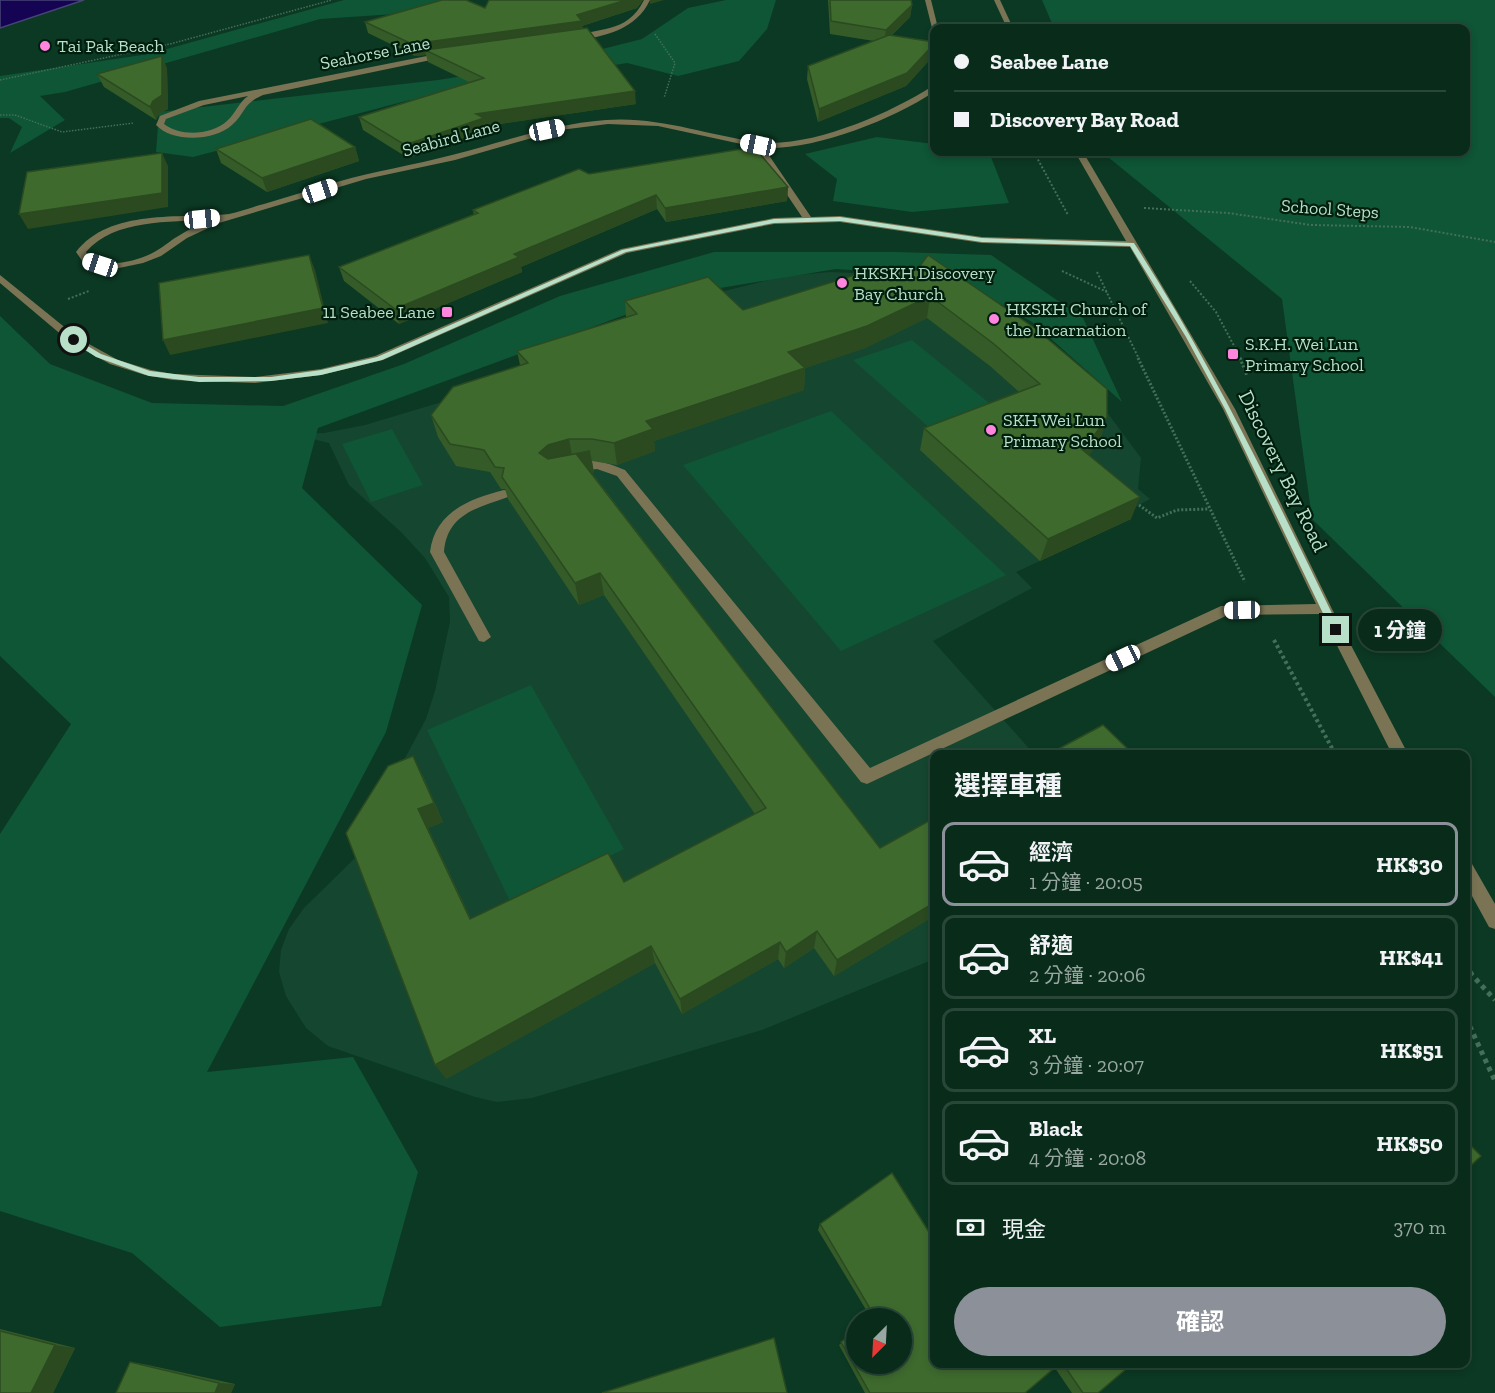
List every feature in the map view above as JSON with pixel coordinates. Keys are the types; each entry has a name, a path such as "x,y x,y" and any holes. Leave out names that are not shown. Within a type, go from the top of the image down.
{"street":[{"path":"928,0 934,24"},
{"path":"997,0 1008,24"},
{"path":"569,41 602,33 628,22 646,3"},
{"name":"Seahorse Lane","path":"274,89 248,100 234,120 210,131 177,134 165,130 160,125 173,112 188,107 274,89 452,54"},
{"name":"Seabird Lane","path":"235,216 116,227 85,243 81,252 86,260 100,265 119,265 140,261 158,254 199,228 235,216 364,177 452,158 535,132 583,124 658,124 758,145 781,146 813,141 921,99 930,92"},
{"path":"921,99 930,101"},
{"path":"758,145 807,218"},
{"name":"Discovery Bay Road","path":"1081,156 1229,409 1325,609 1398,750"},
{"path":"0,278 86,349 149,373 225,381 288,377 321,372 379,358 624,251 752,225 807,218 840,219 982,240 1132,244"},
{"path":"561,472 591,464 607,466 621,473 867,777 1226,610 1325,609"},
{"path":"484,638 437,552 437,542 448,520 458,511 504,494"},
{"path":"1470,876 1495,921"}],"path":[{"path":"0,80 147,50 284,15 332,0"},
{"path":"646,3 666,10 669,15 654,36 675,63 663,101"},
{"path":"0,115 15,115 62,132 163,120"},
{"path":"1036,156 1083,244 1258,610 1333,750"},
{"name":"School Steps","path":"1163,209 1228,213 1311,225 1410,227 1495,242"},
{"path":"39,311 92,289 119,265"},
{"path":"1139,505 1157,518 1177,510 1209,509"},
{"path":"1470,971 1495,1000"},
{"path":"1470,1027 1495,1081"}],"shaded area":[{"path":"0,0 84,0 0,28"},
{"path":"344,0 456,0 425,12 320,19 65,92 40,96 65,120 10,153 22,127 9,118 0,118 0,76 149,54"},
{"path":"726,0 776,0 767,29 739,61 678,76 627,63 406,101 193,157 156,152 159,112 438,80 551,62 642,39 688,8"},
{"path":"1042,0 1495,0 1495,697 1312,519 1282,299 1107,156 1470,156 1470,24 1052,24"},
{"path":"877,137 930,144 930,156 991,156 1009,203 912,212 833,201 837,179 805,154"},
{"path":"714,252 897,252 991,255 1083,318 1122,402 1032,322 954,277 836,269 702,291 625,315 318,428 302,488 422,605 386,732 207,1072 353,1057 418,1172 381,1306 220,1327 132,1253 0,1211 0,834 71,724 0,656 0,316 50,364 152,403 283,406 404,364 560,296"},
{"path":"830,272 900,275 1063,353 1141,458 1138,489 1150,499 1124,513 1131,519 1016,572 1032,588 933,641 1030,750 930,750 930,961 762,1030 532,1098 497,1102 475,1097 328,1046 306,1028 286,996 279,972 281,950 289,929 304,908 354,859 382,811 397,773 426,719 435,691 450,622 449,597 425,558 401,532 349,485 329,443 292,434 324,433 365,425 525,377 716,293 786,276"},
{"path":"912,340 994,407 933,431 853,360"},
{"path":"831,411 1006,575 841,651 683,465"},
{"path":"392,429 423,485 371,502 342,444"},
{"path":"531,685 624,849 512,905 427,730"}],"building":[{"path":"442,0 466,0 485,8 489,0 626,0 577,15 582,21 412,44 365,22"},
{"path":"830,0 911,0 912,5 886,30 831,21"},
{"path":"587,28 635,91 476,114 484,118 405,145 359,117 484,78 425,50"},
{"path":"889,35 930,41 930,48 907,73 819,109 808,66"},
{"path":"162,56 162,95 153,101 150,107 97,74"},
{"path":"311,119 355,147 262,178 216,149"},
{"path":"754,147 788,187 665,208 656,195 514,254 519,257 395,309 339,267 478,213 473,210 579,169 589,174"},
{"path":"162,153 162,193 19,214 27,172"},
{"path":"309,255 323,308 163,340 159,283"},
{"path":"928,255 1036,329 1107,389 1107,417 1089,443 1079,447 1140,497 1048,539 924,428 1040,384 994,344 930,296 867,326 788,352 805,368 646,421 653,429 614,443 592,439 569,439 548,445 539,453 548,459 590,451 577,455 880,848 930,820 930,905 837,960 817,931 786,952 780,942 680,999 651,946 435,1065 346,833 388,766 413,756 434,803 418,809 470,919 608,853 624,882 766,808 600,573 575,583 502,477 504,468 495,467 484,450 450,444 431,415 453,387 528,363 517,351 637,314 625,301 708,277 743,310 858,274 900,267 917,270"},
{"path":"1103,725 1129,750 1056,750"},
{"path":"1470,1145 1481,1156 1470,1166"},
{"path":"892,1173 930,1234 930,1368 1054,1368 1025,1393 870,1393 859,1374 912,1374 912,1308 870,1308 820,1224"},
{"path":"0,1331 55,1345 31,1393 0,1393"},
{"path":"774,1338 787,1393 602,1393"},
{"path":"846,1338 846,1351 841,1342"},
{"path":"130,1362 219,1383 215,1393 116,1393"},
{"path":"1066,1368 1127,1368 1098,1393 1083,1393"}],"place":[{"name":"Tai Pak Beach","path":"45,46"},
{"name":"HKSKH Discovery Bay Church","path":"842,283"},
{"name":"11 Seabee Lane","path":"447,312"},
{"name":"HKSKH Church of the Incarnation","path":"994,319"},
{"name":"S.K.H. Wei Lun Primary School","path":"1233,354"},
{"name":"SKH Wei Lun Primary School","path":"991,430"}],"route":[{"path":"74,340 99,356 149,373 199,380 271,379 321,372 379,358 624,251 774,221 807,218 840,219 982,240 1132,244 1189,337 1229,409 1336,630"}]}
